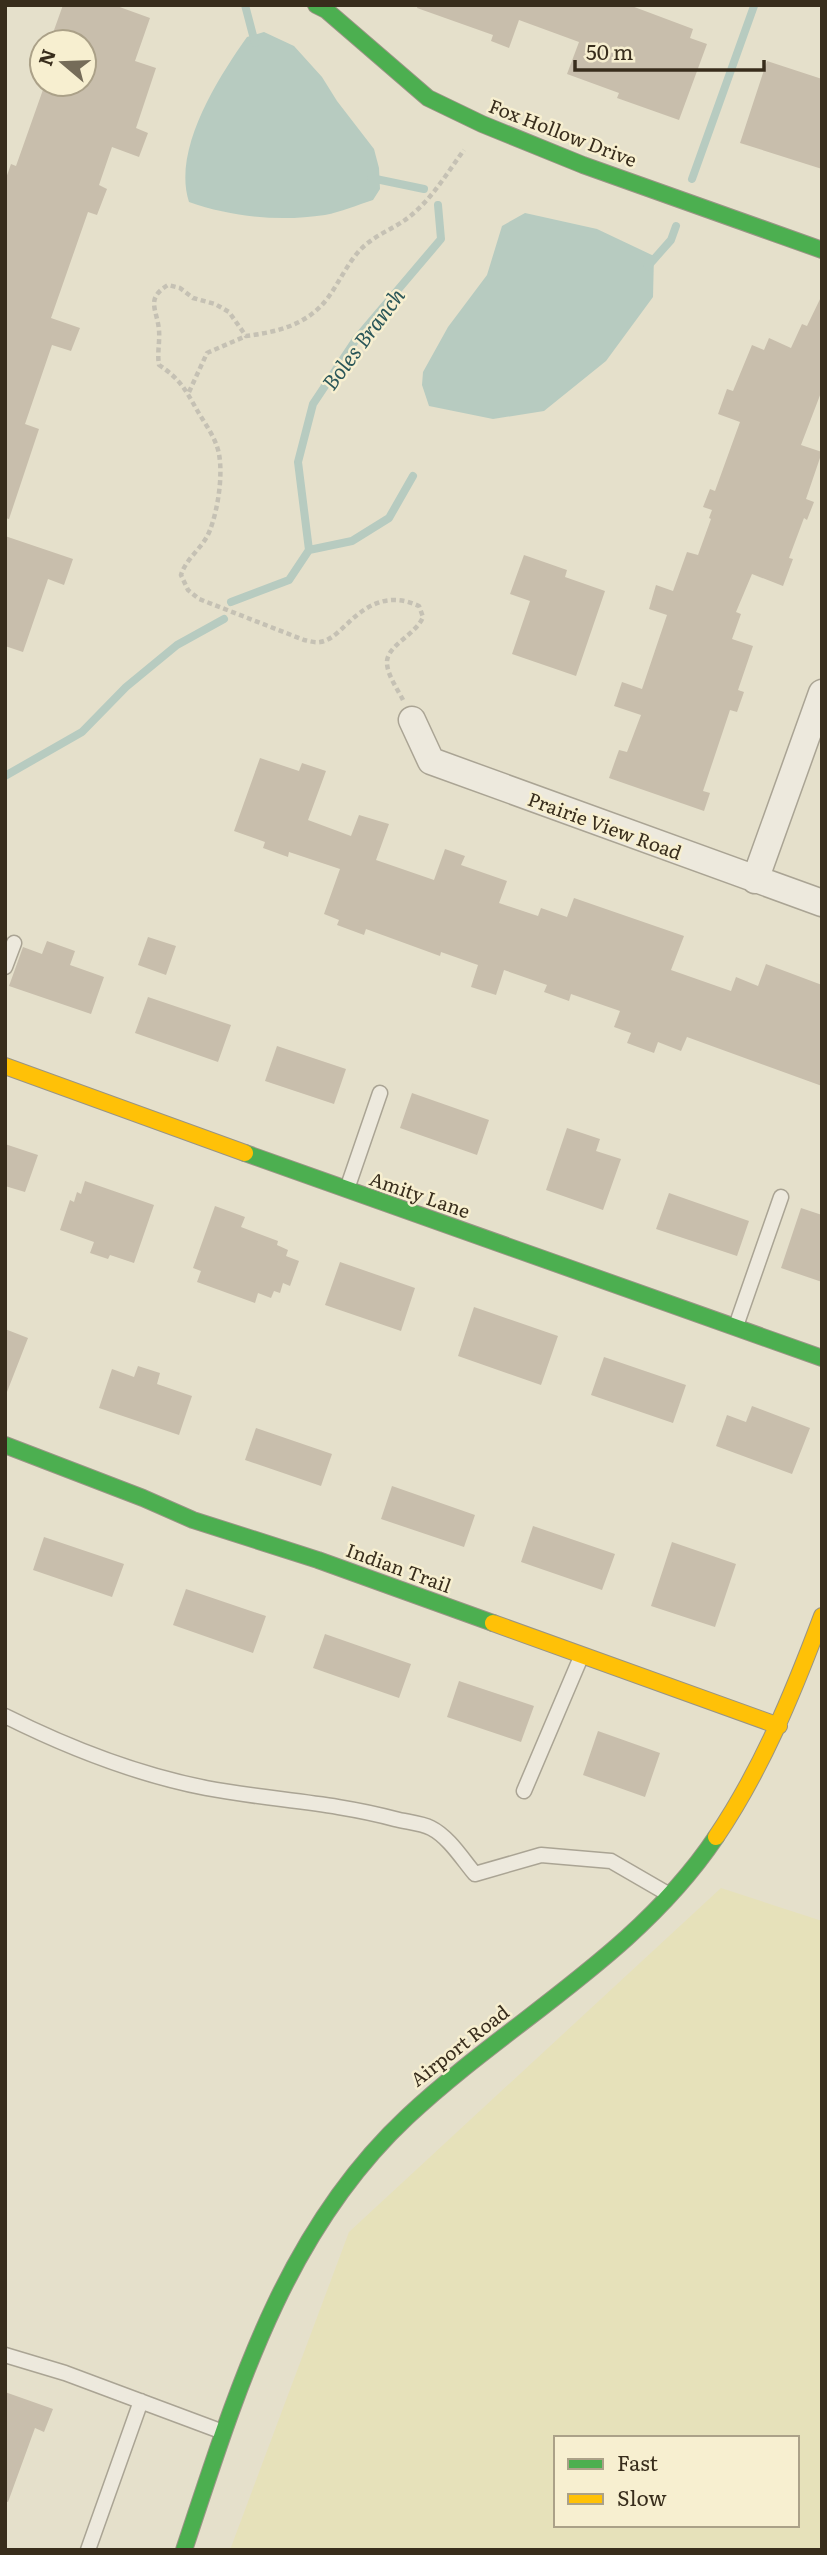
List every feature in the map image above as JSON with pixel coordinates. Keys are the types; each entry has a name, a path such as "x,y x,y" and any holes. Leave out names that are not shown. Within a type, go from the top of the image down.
{"street":[{"name":"Fox Hollow Drive","path":"316,5 326,10 428,98 482,124 583,165 822,250"},
{"path":"755,880 822,693"},
{"name":"Prairie View Road","path":"412,720 431,761 822,903"},
{"name":"Amity Lane","path":"5,1066 346,1191 822,1358"},
{"name":"Indian Trail","path":"5,1445 144,1498 193,1520 318,1560 779,1726"},
{"name":"Airport Road","path":"184,2550 243,2375 279,2290 299,2251 324,2212 349,2179 410,2112 439,2086 634,1932 703,1857 734,1808 779,1726 822,1616"}],"lane":[{"path":"5,967 14,943"},
{"path":"346,1191 380,1093"},
{"path":"735,1328 781,1197"},
{"path":"524,1791 582,1656"},
{"path":"5,1716 48,1738 139,1772 207,1788 314,1802 432,1828 475,1874 541,1855 611,1861 669,1895"},
{"path":"5,2355 65,2373 224,2433"},
{"path":"88,2550 141,2401"}],"path":[{"path":"189,393 207,353 246,336 275,333 307,318 326,301 361,249 383,232 407,219 425,202 482,124"},
{"path":"246,336 229,312 215,304 193,298 180,288 168,285 158,291 153,300 160,331 157,355 159,365 176,376 189,393 210,429 219,454 220,479 210,530 201,548 184,566 181,575 188,590 199,599 304,640 319,643 335,636 357,614 387,599 404,599 419,606 423,617 419,626 390,651 386,663 412,720"}],"shaded area":[{"path":"264,32 294,46 322,77 374,149 379,168 380,189 373,200 331,214 290,218 239,215 189,202 185,182 187,160 201,115 223,73 247,37"},
{"path":"525,213 597,229 654,256 653,297 606,361 544,411 493,419 429,406 422,385 423,372 448,327 487,275 502,226"},
{"path":"721,1888 822,1921 822,2550 230,2550 349,2232"}],"building":[{"path":"63,5 114,5 150,18 135,61 156,68 136,128 148,133 139,157 112,147 99,185 107,189 97,215 88,212 51,318 80,328 71,351 52,345 25,424 39,429 9,519 5,518 5,181 11,164 16,166 40,98 98,98 98,28 55,28"},
{"path":"418,5 629,5 693,29 690,38 707,44 679,120 617,98 619,93 567,74 579,42 519,20 509,48 491,41 493,35 417,8"},
{"path":"767,61 822,79 822,169 740,143"},
{"path":"822,295 822,390 801,445 822,452 806,499 814,502 807,520 804,518 789,558 793,559 783,586 752,574 736,612 741,614 732,639 753,646 738,690 744,692 737,712 730,710 703,791 710,793 704,811 609,778 619,750 627,752 641,715 614,706 622,682 642,689 667,615 649,609 656,585 673,591 687,552 698,555 711,519 712,510 703,507 710,489 715,491 740,422 718,414 727,389 733,391 752,345 764,350 769,338 791,348 802,324 807,326"},
{"path":"5,536 73,559 64,585 48,579 23,652 5,646"},
{"path":"524,555 567,570 565,577 605,591 576,676 512,654 530,601 510,594"},
{"path":"260,758 299,771 302,763 326,771 308,820 351,836 359,815 389,824 376,860 434,880 445,849 465,856 461,865 507,881 499,903 538,916 541,908 567,917 574,898 684,936 671,970 731,991 736,977 758,986 766,964 822,985 822,1086 687,1037 681,1051 658,1042 654,1053 627,1043 631,1033 614,1027 620,1011 571,994 569,1001 544,992 547,985 504,970 496,995 471,987 478,965 441,952 440,956 366,929 364,935 337,925 339,920 324,914 340,869 289,852 288,857 263,848 265,842 234,831"},
{"path":"148,937 176,946 166,975 138,965"},
{"path":"47,941 75,951 70,965 104,977 91,1014 9,986 23,947 42,954"},
{"path":"148,997 231,1025 218,1062 135,1033"},
{"path":"277,1046 346,1069 334,1104 265,1081"},
{"path":"412,1093 489,1120 477,1155 400,1128"},
{"path":"567,1128 600,1139 596,1151 621,1159 603,1210 546,1190"},
{"path":"5,1144 38,1155 25,1192 5,1186"},
{"path":"85,1181 154,1205 134,1263 110,1255 108,1259 90,1253 94,1242 60,1230 70,1200 74,1202 77,1192 81,1194"},
{"path":"669,1193 749,1221 737,1256 656,1229"},
{"path":"215,1206 245,1217 241,1227 278,1241 277,1245 288,1250 286,1256 299,1261 290,1286 283,1283 280,1293 274,1291 271,1298 258,1293 255,1303 197,1282 201,1271 193,1268"},
{"path":"801,1208 822,1215 822,1282 781,1268"},
{"path":"340,1262 415,1288 401,1331 325,1305"},
{"path":"474,1307 558,1336 541,1385 458,1356"},
{"path":"5,1329 28,1338 7,1392 5,1392"},
{"path":"604,1357 686,1385 673,1423 591,1395"},
{"path":"138,1366 160,1373 157,1384 192,1396 179,1435 99,1408 112,1369 134,1377"},
{"path":"752,1406 810,1428 792,1474 716,1446 727,1415 746,1422"},
{"path":"256,1428 332,1454 321,1486 245,1460"},
{"path":"392,1486 475,1515 464,1547 381,1519"},
{"path":"533,1526 615,1554 602,1590 521,1562"},
{"path":"44,1537 124,1564 112,1597 33,1570"},
{"path":"672,1542 736,1564 715,1627 651,1606"},
{"path":"186,1589 266,1616 253,1653 173,1625"},
{"path":"325,1634 411,1664 399,1698 313,1668"},
{"path":"459,1681 534,1706 521,1742 447,1717"},
{"path":"598,1731 660,1753 645,1797 583,1775"},
{"path":"5,2392 53,2409 44,2432 35,2428 8,2502 5,2501"}],"waterway":[{"name":"Boles Branch","path":"245,5 255,43"},
{"path":"692,179 754,6"},
{"name":"Boles Branch","path":"371,178 424,189"},
{"name":"Boles Branch","path":"231,602 289,580 309,550 298,462 313,404 357,338 441,239 438,205"},
{"path":"648,266 671,240 676,226"},
{"path":"309,550 352,541 389,518 413,476"},
{"name":"Boles Branch","path":"5,776 82,732 126,687 177,645 224,619"}],"traffic: fast":[{"path":"316,5 326,10 428,98 482,124 583,165 822,250"},
{"path":"245,1153 822,1358"},
{"path":"5,1445 193,1520 318,1560 493,1623"},
{"path":"184,2550 223,2433 268,2318 327,2212 364,2163 407,2117 487,2050 570,1986 649,1917 684,1879 716,1837"}],"traffic: slow":[{"path":"5,1066 245,1153"},
{"path":"716,1837 748,1785 775,1730 822,1616"},
{"path":"493,1623 779,1726"}]}
